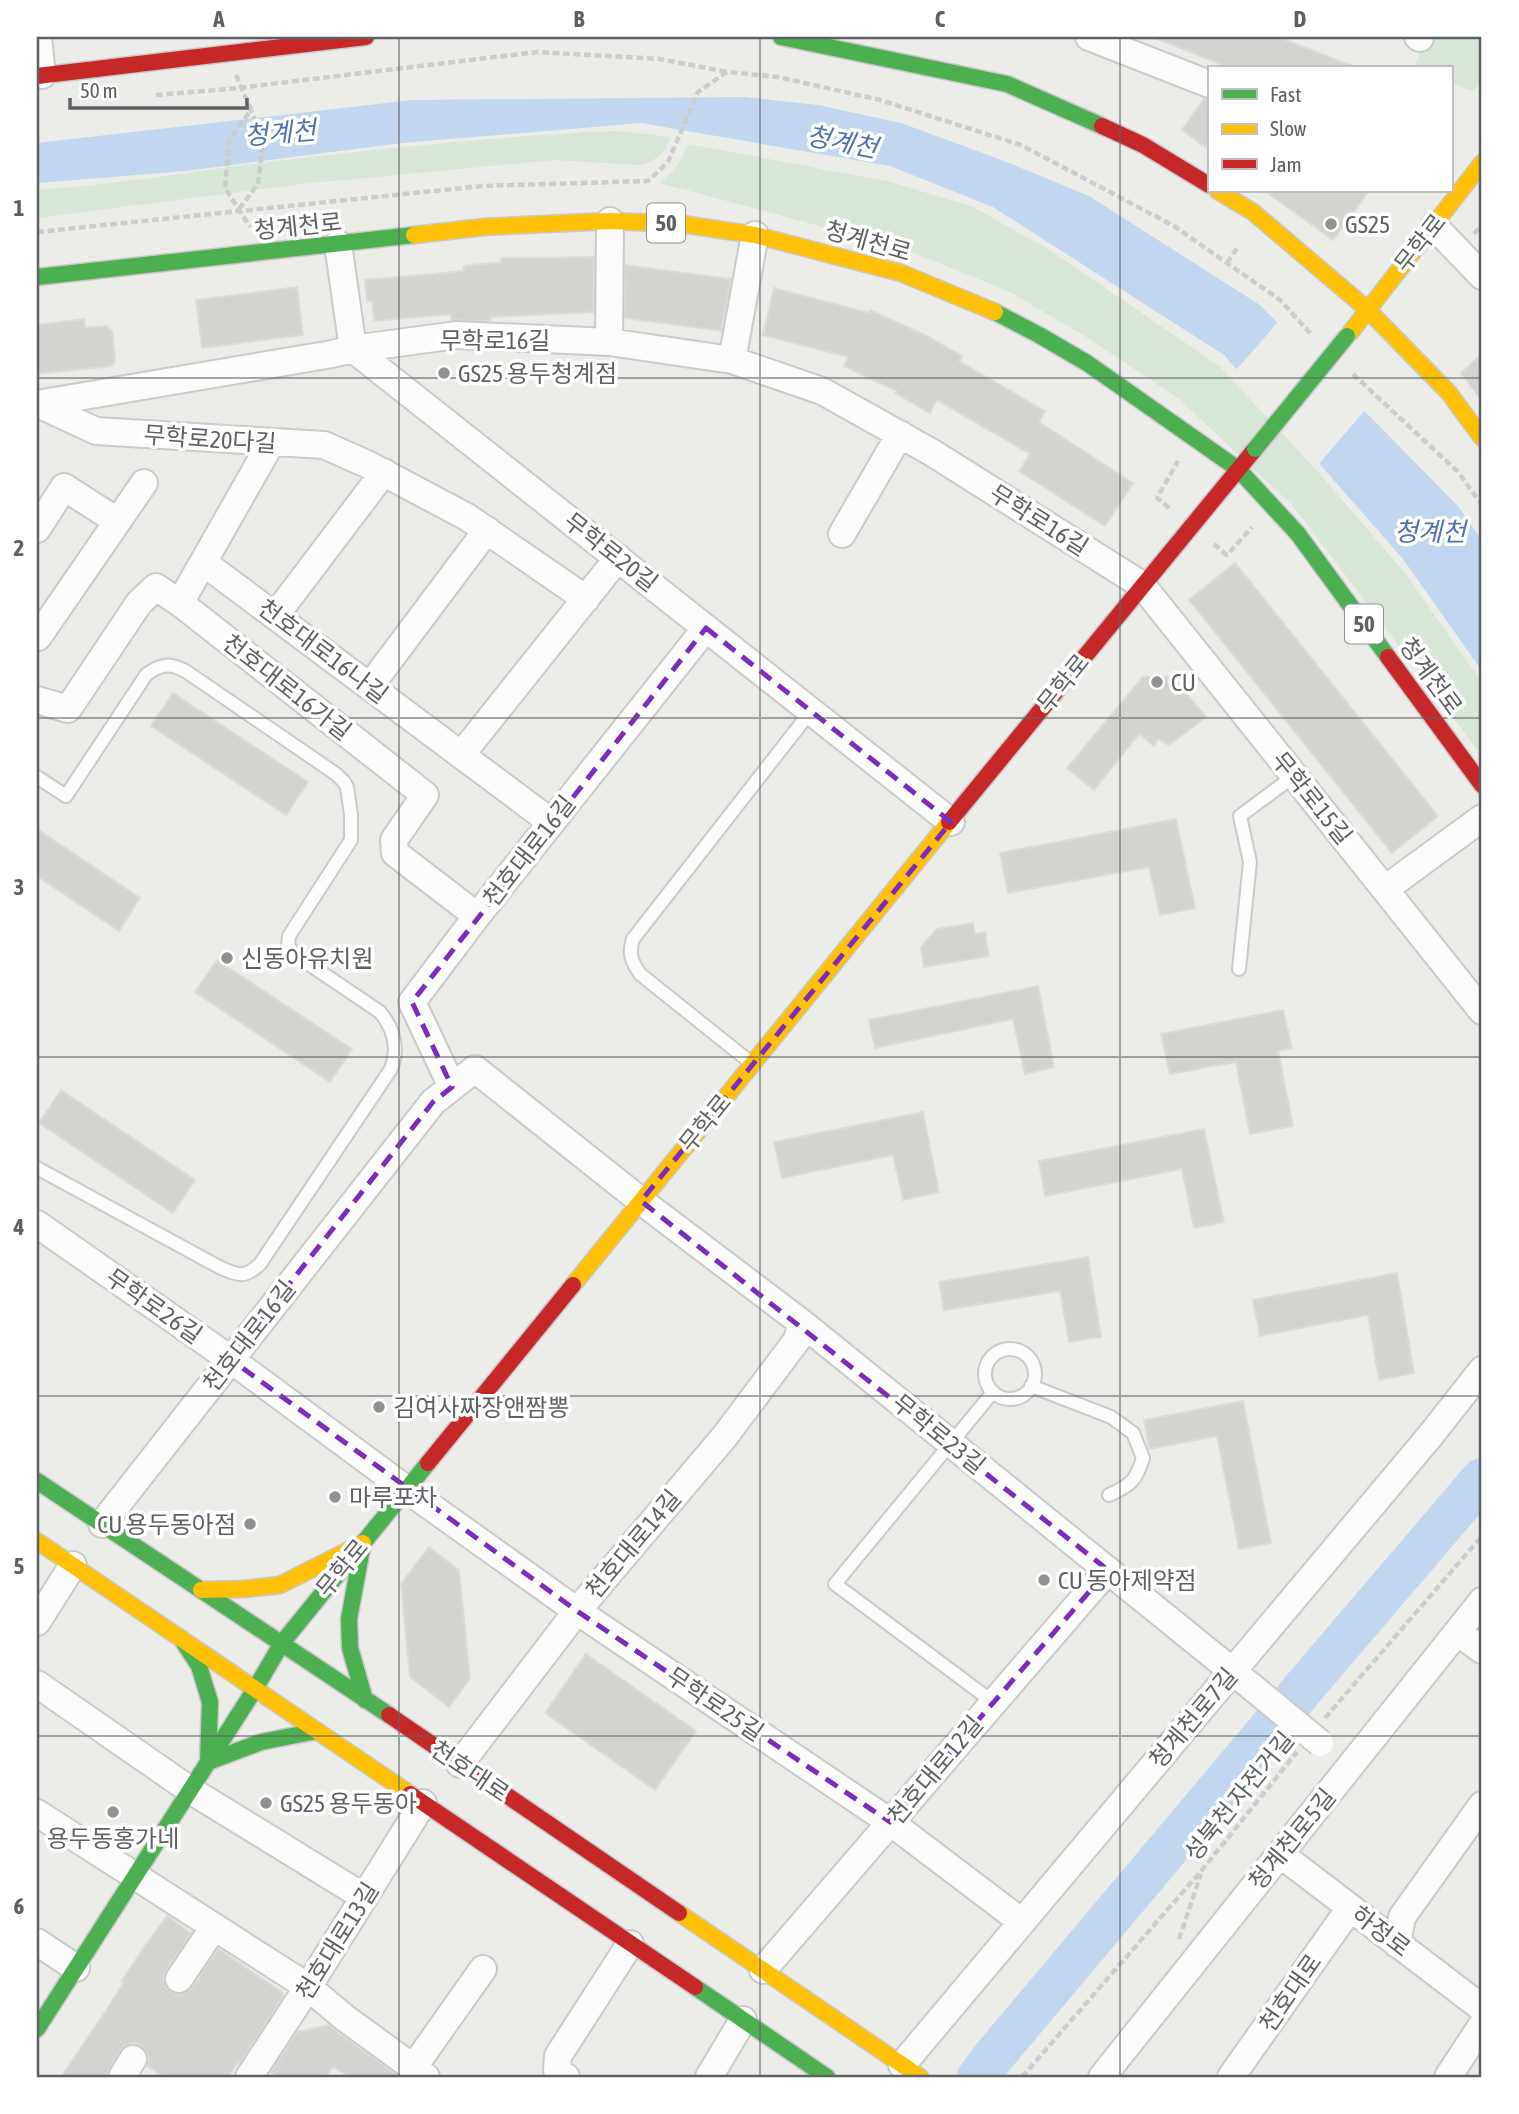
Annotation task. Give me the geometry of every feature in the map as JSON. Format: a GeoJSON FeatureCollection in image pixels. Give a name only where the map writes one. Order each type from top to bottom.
{"type":"FeatureCollection","features":[{"type":"Feature","properties":{"kind":"main road"},"geometry":{"type":"LineString","coordinates":[[39,76],[366,37]]}},
{"type":"Feature","properties":{"kind":"main road"},"geometry":{"type":"LineString","coordinates":[[781,37],[1007,84],[1143,145],[1208,185]]}},
{"type":"Feature","properties":{"kind":"main road","name":"무학로"},"geometry":{"type":"LineString","coordinates":[[37,2029],[282,1643],[1142,585],[1347,337],[1434,226],[1455,189],[1482,163]]}},
{"type":"Feature","properties":{"kind":"main road"},"geometry":{"type":"LineString","coordinates":[[1220,192],[1253,212],[1368,310],[1449,393],[1482,438]]}},
{"type":"Feature","properties":{"kind":"main road","name":"청계천로"},"geometry":{"type":"LineString","coordinates":[[37,277],[484,227],[610,221],[682,224],[755,235],[901,273],[984,307],[1039,335],[1087,363],[1238,469],[1298,534],[1482,785]]}},
{"type":"Feature","properties":{"kind":"main road","name":"천호대로"},"geometry":{"type":"LineString","coordinates":[[37,1481],[282,1643],[911,2071]]}},
{"type":"Feature","properties":{"kind":"main road"},"geometry":{"type":"LineString","coordinates":[[37,1541],[827,2077]]}},
{"type":"Feature","properties":{"kind":"main road"},"geometry":{"type":"LineString","coordinates":[[201,1590],[280,1585],[363,1543]]}},
{"type":"Feature","properties":{"kind":"main road"},"geometry":{"type":"LineString","coordinates":[[363,1543],[349,1619],[350,1648],[365,1700]]}},
{"type":"Feature","properties":{"kind":"main road","name":"무학로"},"geometry":{"type":"LineString","coordinates":[[282,1643],[347,1563]]}},
{"type":"Feature","properties":{"kind":"main road"},"geometry":{"type":"LineString","coordinates":[[182,1639],[199,1667],[210,1702],[208,1762],[251,1744],[317,1731]]}},
{"type":"Feature","properties":{"kind":"street"},"geometry":{"type":"LineString","coordinates":[[38,37],[39,76]]}},
{"type":"Feature","properties":{"kind":"street"},"geometry":{"type":"LineString","coordinates":[[1089,37],[1208,84]]}},
{"type":"Feature","properties":{"kind":"street"},"geometry":{"type":"LineString","coordinates":[[609,342],[610,221]]}},
{"type":"Feature","properties":{"kind":"street"},"geometry":{"type":"LineString","coordinates":[[1434,226],[1482,275]]}},
{"type":"Feature","properties":{"kind":"street"},"geometry":{"type":"LineString","coordinates":[[732,360],[755,235]]}},
{"type":"Feature","properties":{"kind":"street"},"geometry":{"type":"LineString","coordinates":[[338,244],[353,349]]}},
{"type":"Feature","properties":{"kind":"street","name":"무학로16길"},"geometry":{"type":"LineString","coordinates":[[37,404],[353,349],[457,335],[609,342],[732,360],[822,391],[931,452],[1142,585]]}},
{"type":"Feature","properties":{"kind":"street","name":"무학로20길"},"geometry":{"type":"LineString","coordinates":[[353,349],[951,822]]}},
{"type":"Feature","properties":{"kind":"street","name":"무학로20다길"},"geometry":{"type":"LineString","coordinates":[[37,404],[96,431],[324,445],[384,472],[467,517],[586,599]]}},
{"type":"Feature","properties":{"kind":"street"},"geometry":{"type":"LineString","coordinates":[[842,534],[900,434]]}},
{"type":"Feature","properties":{"kind":"street"},"geometry":{"type":"LineString","coordinates":[[180,603],[271,443]]}},
{"type":"Feature","properties":{"kind":"street"},"geometry":{"type":"LineString","coordinates":[[275,615],[384,472]]}},
{"type":"Feature","properties":{"kind":"street"},"geometry":{"type":"LineString","coordinates":[[37,635],[144,483]]}},
{"type":"Feature","properties":{"kind":"street"},"geometry":{"type":"LineString","coordinates":[[37,529],[64,487],[117,521]]}},
{"type":"Feature","properties":{"kind":"street"},"geometry":{"type":"LineString","coordinates":[[369,687],[487,530]]}},
{"type":"Feature","properties":{"kind":"street"},"geometry":{"type":"LineString","coordinates":[[461,755],[618,558]]}},
{"type":"Feature","properties":{"kind":"street","name":"천호대로16나길"},"geometry":{"type":"LineString","coordinates":[[204,563],[551,822]]}},
{"type":"Feature","properties":{"kind":"street","name":"무학로15길"},"geometry":{"type":"LineString","coordinates":[[1142,585],[1482,1011]]}},
{"type":"Feature","properties":{"kind":"street","name":"천호대로16가길"},"geometry":{"type":"LineString","coordinates":[[37,700],[68,709],[139,603],[156,587],[425,795],[394,840],[396,853],[477,916]]}},
{"type":"Feature","properties":{"kind":"street","name":"천호대로16길"},"geometry":{"type":"LineString","coordinates":[[452,1087],[412,1002],[706,628]]}},
{"type":"Feature","properties":{"kind":"street"},"geometry":{"type":"LineString","coordinates":[[1385,890],[1482,818]]}},
{"type":"Feature","properties":{"kind":"street","name":"천호대로16길"},"geometry":{"type":"LineString","coordinates":[[102,1524],[433,1101],[475,1069],[641,1201]]}},
{"type":"Feature","properties":{"kind":"street","name":"무학로23길"},"geometry":{"type":"LineString","coordinates":[[641,1201],[802,1323],[1351,1765]]}},
{"type":"Feature","properties":{"kind":"street","name":"무학로26길"},"geometry":{"type":"LineString","coordinates":[[37,1224],[230,1359],[406,1489]]}},
{"type":"Feature","properties":{"kind":"street","name":"천호대로14길"},"geometry":{"type":"LineString","coordinates":[[460,1764],[577,1611],[724,1436],[797,1340],[802,1323]]}},
{"type":"Feature","properties":{"kind":"street","name":"청계천로7길"},"geometry":{"type":"LineString","coordinates":[[911,2071],[1022,1922],[1242,1679],[1482,1370]]}},
{"type":"Feature","properties":{"kind":"street","name":"무학로25길"},"geometry":{"type":"LineString","coordinates":[[406,1489],[577,1611],[890,1822],[1022,1922]]}},
{"type":"Feature","properties":{"kind":"street"},"geometry":{"type":"LineString","coordinates":[[37,1622],[73,1565]]}},
{"type":"Feature","properties":{"kind":"street","name":"천호대로12길"},"geometry":{"type":"LineString","coordinates":[[763,1970],[1108,1570]]}},
{"type":"Feature","properties":{"kind":"street","name":"청계천로5길"},"geometry":{"type":"LineString","coordinates":[[1102,2077],[1482,1601]]}},
{"type":"Feature","properties":{"kind":"street"},"geometry":{"type":"LineString","coordinates":[[1458,1632],[1482,1650]]}},
{"type":"Feature","properties":{"kind":"street"},"geometry":{"type":"LineString","coordinates":[[37,1684],[190,1790],[364,1897]]}},
{"type":"Feature","properties":{"kind":"street","name":"천호대로13길"},"geometry":{"type":"LineString","coordinates":[[249,2077],[423,1803]]}},
{"type":"Feature","properties":{"kind":"street"},"geometry":{"type":"LineString","coordinates":[[1397,1944],[1402,1917],[1482,1805]]}},
{"type":"Feature","properties":{"kind":"street"},"geometry":{"type":"LineString","coordinates":[[37,1814],[308,1987],[345,2018],[420,2072],[483,1969]]}},
{"type":"Feature","properties":{"kind":"street","name":"하정로"},"geometry":{"type":"LineString","coordinates":[[1280,1854],[1482,2008]]}},
{"type":"Feature","properties":{"kind":"street","name":"천호대로"},"geometry":{"type":"LineString","coordinates":[[1231,2077],[1350,1908]]}},
{"type":"Feature","properties":{"kind":"street"},"geometry":{"type":"LineString","coordinates":[[179,1979],[214,1927]]}},
{"type":"Feature","properties":{"kind":"street"},"geometry":{"type":"LineString","coordinates":[[37,1942],[76,1968]]}},
{"type":"Feature","properties":{"kind":"street"},"geometry":{"type":"LineString","coordinates":[[566,2077],[557,2070],[558,2056],[630,1944]]}},
{"type":"Feature","properties":{"kind":"street"},"geometry":{"type":"LineString","coordinates":[[709,2077],[743,2021]]}},
{"type":"Feature","properties":{"kind":"street"},"geometry":{"type":"LineString","coordinates":[[1448,2077],[1482,2025]]}},
{"type":"Feature","properties":{"kind":"lane"},"geometry":{"type":"LineString","coordinates":[[37,777],[66,796],[146,675],[160,665],[167,664],[187,672],[336,774],[347,787],[351,840],[289,936],[288,945],[294,954],[380,1012],[388,1021],[395,1041],[391,1069],[260,1264],[244,1275],[221,1268],[37,1168]]}},
{"type":"Feature","properties":{"kind":"lane"},"geometry":{"type":"LineString","coordinates":[[753,1064],[640,974],[630,956],[630,948],[633,939],[811,711]]}},
{"type":"Feature","properties":{"kind":"lane"},"geometry":{"type":"LineString","coordinates":[[1239,969],[1250,862],[1240,816],[1294,776]]}},
{"type":"Feature","properties":{"kind":"lane"},"geometry":{"type":"LineString","coordinates":[[1011,1349],[1018,1351],[1031,1361],[1034,1369],[1031,1386],[1019,1397],[1002,1397],[993,1392],[986,1380],[986,1365],[996,1353],[1011,1349]]}},
{"type":"Feature","properties":{"kind":"lane"},"geometry":{"type":"LineString","coordinates":[[1031,1386],[1111,1418],[1133,1433],[1143,1458],[1139,1474],[1128,1486],[1109,1494]]}},
{"type":"Feature","properties":{"kind":"lane"},"geometry":{"type":"LineString","coordinates":[[993,1392],[835,1584],[993,1702]]}},
{"type":"Feature","properties":{"kind":"path"},"geometry":{"type":"LineString","coordinates":[[147,96],[229,89],[537,52],[660,59],[727,72],[778,77],[880,100],[1021,145],[1174,226],[1280,300],[1315,339]]}},
{"type":"Feature","properties":{"kind":"path"},"geometry":{"type":"LineString","coordinates":[[37,232],[482,186],[648,181],[668,162],[698,92],[727,72]]}},
{"type":"Feature","properties":{"kind":"path"},"geometry":{"type":"LineString","coordinates":[[236,75],[263,141],[258,184],[239,209]]}},
{"type":"Feature","properties":{"kind":"path"},"geometry":{"type":"LineString","coordinates":[[250,227],[226,188],[229,140],[251,110]]}},
{"type":"Feature","properties":{"kind":"path"},"geometry":{"type":"LineString","coordinates":[[1227,263],[1237,248]]}},
{"type":"Feature","properties":{"kind":"path"},"geometry":{"type":"LineString","coordinates":[[1346,368],[1458,472],[1482,505]]}},
{"type":"Feature","properties":{"kind":"path","name":"성북천 자전거길"},"geometry":{"type":"LineString","coordinates":[[1022,2077],[1202,1870],[1264,1790],[1315,1736],[1482,1536]]}},
{"type":"Feature","properties":{"kind":"highlighted area"},"geometry":{"type":"Polygon","coordinates":[[[706,628],[951,822],[641,1201],[1108,1570],[890,1822],[577,1611],[230,1359],[433,1102],[452,1087],[412,1002],[706,628]]]}},
{"type":"Feature","properties":{"kind":"green space"},"geometry":{"type":"Polygon","coordinates":[[[1426,37],[1482,37],[1482,80],[1473,91],[1452,83],[1452,66],[1415,66],[1426,37]]]}},
{"type":"Feature","properties":{"kind":"green space"},"geometry":{"type":"Polygon","coordinates":[[[617,131],[671,137],[660,156],[640,165],[554,160],[301,184],[37,218],[37,190],[124,182],[399,147],[617,131]]]}},
{"type":"Feature","properties":{"kind":"green space"},"geometry":{"type":"Polygon","coordinates":[[[689,144],[891,182],[973,207],[1048,249],[1219,366],[1318,472],[1405,573],[1482,683],[1482,756],[1293,506],[1179,399],[1085,336],[1008,291],[901,248],[660,183],[677,166],[689,144]]]}},
{"type":"Feature","properties":{"kind":"water","name":"청계천"},"geometry":{"type":"Polygon","coordinates":[[[744,97],[818,105],[901,123],[1004,161],[1089,196],[1260,305],[1458,506],[1482,541],[1482,671],[1403,559],[1224,355],[993,207],[890,166],[641,123],[402,143],[185,171],[37,183],[37,143],[413,100],[744,97]]]}},
{"type":"Feature","properties":{"kind":"pier"},"geometry":{"type":"Polygon","coordinates":[[[1280,320],[1367,408],[1317,466],[1234,372],[1280,320]]]}},
{"type":"Feature","properties":{"kind":"building"},"geometry":{"type":"Polygon","coordinates":[[[1153,37],[1278,37],[1352,66],[1225,66],[1153,37]]]}},
{"type":"Feature","properties":{"kind":"building"},"geometry":{"type":"Polygon","coordinates":[[[1204,99],[1208,99],[1208,149],[1182,130],[1204,99]]]}},
{"type":"Feature","properties":{"kind":"building"},"geometry":{"type":"Polygon","coordinates":[[[1266,192],[1368,192],[1333,240],[1266,192]]]}},
{"type":"Feature","properties":{"kind":"building"},"geometry":{"type":"Polygon","coordinates":[[[594,257],[593,312],[491,317],[491,320],[485,321],[451,320],[451,314],[374,321],[372,301],[367,302],[365,280],[464,271],[464,266],[501,262],[501,258],[594,257]]]}},
{"type":"Feature","properties":{"kind":"building"},"geometry":{"type":"Polygon","coordinates":[[[625,265],[731,279],[721,331],[625,318],[625,265]]]}},
{"type":"Feature","properties":{"kind":"building"},"geometry":{"type":"Polygon","coordinates":[[[297,287],[303,335],[202,348],[196,300],[297,287]]]}},
{"type":"Feature","properties":{"kind":"building"},"geometry":{"type":"Polygon","coordinates":[[[774,288],[869,313],[870,310],[927,336],[962,356],[959,361],[1045,411],[1039,422],[1133,483],[1105,526],[1019,471],[1030,454],[937,400],[930,413],[895,393],[897,391],[844,366],[848,357],[763,335],[774,288]]]}},
{"type":"Feature","properties":{"kind":"building"},"geometry":{"type":"Polygon","coordinates":[[[84,319],[85,328],[107,326],[112,332],[115,359],[112,366],[37,374],[37,325],[84,319]]]}},
{"type":"Feature","properties":{"kind":"building"},"geometry":{"type":"Polygon","coordinates":[[[1482,354],[1482,401],[1461,373],[1482,354]]]}},
{"type":"Feature","properties":{"kind":"building"},"geometry":{"type":"Polygon","coordinates":[[[1235,563],[1438,816],[1392,853],[1189,600],[1235,563]]]}},
{"type":"Feature","properties":{"kind":"building"},"geometry":{"type":"Polygon","coordinates":[[[1172,676],[1206,717],[1169,745],[1158,739],[1154,746],[1139,734],[1094,790],[1067,768],[1143,677],[1172,676]]]}},
{"type":"Feature","properties":{"kind":"building"},"geometry":{"type":"Polygon","coordinates":[[[173,693],[308,782],[286,815],[151,726],[173,693]]]}},
{"type":"Feature","properties":{"kind":"building"},"geometry":{"type":"Polygon","coordinates":[[[1176,819],[1195,908],[1160,915],[1149,867],[1008,893],[1000,853],[1176,819]]]}},
{"type":"Feature","properties":{"kind":"building"},"geometry":{"type":"Polygon","coordinates":[[[37,829],[140,898],[119,931],[37,876],[37,829]]]}},
{"type":"Feature","properties":{"kind":"building"},"geometry":{"type":"Polygon","coordinates":[[[973,923],[975,934],[985,932],[989,956],[924,967],[921,947],[937,929],[973,923]]]}},
{"type":"Feature","properties":{"kind":"building"},"geometry":{"type":"Polygon","coordinates":[[[217,960],[352,1049],[330,1082],[195,992],[217,960]]]}},
{"type":"Feature","properties":{"kind":"building"},"geometry":{"type":"Polygon","coordinates":[[[1038,986],[1054,1067],[1025,1074],[1013,1019],[875,1048],[869,1020],[1038,986]]]}},
{"type":"Feature","properties":{"kind":"building"},"geometry":{"type":"Polygon","coordinates":[[[1283,1010],[1292,1048],[1278,1051],[1293,1126],[1250,1134],[1236,1062],[1170,1074],[1161,1034],[1283,1010]]]}},
{"type":"Feature","properties":{"kind":"building"},"geometry":{"type":"Polygon","coordinates":[[[61,1090],[195,1180],[173,1213],[39,1123],[61,1090]]]}},
{"type":"Feature","properties":{"kind":"building"},"geometry":{"type":"Polygon","coordinates":[[[923,1112],[939,1192],[903,1200],[893,1155],[782,1178],[774,1142],[923,1112]]]}},
{"type":"Feature","properties":{"kind":"building"},"geometry":{"type":"Polygon","coordinates":[[[1204,1129],[1224,1222],[1194,1228],[1182,1169],[1045,1196],[1039,1161],[1204,1129]]]}},
{"type":"Feature","properties":{"kind":"building"},"geometry":{"type":"Polygon","coordinates":[[[1088,1257],[1101,1337],[1069,1342],[1060,1291],[944,1310],[939,1282],[1088,1257]]]}},
{"type":"Feature","properties":{"kind":"building"},"geometry":{"type":"Polygon","coordinates":[[[1397,1273],[1414,1373],[1379,1380],[1368,1315],[1260,1336],[1253,1300],[1397,1273]]]}},
{"type":"Feature","properties":{"kind":"building"},"geometry":{"type":"Polygon","coordinates":[[[1243,1401],[1271,1543],[1239,1549],[1217,1436],[1149,1449],[1144,1420],[1243,1401]]]}},
{"type":"Feature","properties":{"kind":"building"},"geometry":{"type":"Polygon","coordinates":[[[429,1547],[459,1570],[470,1679],[449,1707],[410,1677],[401,1584],[429,1547]]]}},
{"type":"Feature","properties":{"kind":"building"},"geometry":{"type":"Polygon","coordinates":[[[586,1654],[696,1731],[655,1790],[545,1713],[586,1654]]]}},
{"type":"Feature","properties":{"kind":"building"},"geometry":{"type":"Polygon","coordinates":[[[167,1916],[191,1933],[163,1979],[170,1992],[179,1995],[192,1988],[218,1949],[282,1992],[283,1997],[239,2064],[237,2063],[228,2077],[165,2077],[147,2066],[149,2059],[146,2051],[141,2045],[133,2043],[120,2051],[106,2077],[61,2077],[142,1950],[167,1916]]]}},
{"type":"Feature","properties":{"kind":"building"},"geometry":{"type":"Polygon","coordinates":[[[329,2025],[400,2077],[350,2077],[333,2067],[325,2077],[279,2077],[271,2072],[297,2032],[329,2025]]]}},
{"type":"Feature","properties":{"kind":"waterway"},"geometry":{"type":"LineString","coordinates":[[978,2077],[1482,1479]]}},
{"type":"Feature","properties":{"kind":"traffic: fast"},"geometry":{"type":"LineString","coordinates":[[781,37],[1007,84],[1102,126]]}},
{"type":"Feature","properties":{"kind":"traffic: fast"},"geometry":{"type":"LineString","coordinates":[[37,277],[414,235]]}},
{"type":"Feature","properties":{"kind":"traffic: fast"},"geometry":{"type":"LineString","coordinates":[[995,312],[1087,363],[1238,469],[1298,534],[1388,657]]}},
{"type":"Feature","properties":{"kind":"traffic: fast"},"geometry":{"type":"LineString","coordinates":[[1255,449],[1347,336]]}},
{"type":"Feature","properties":{"kind":"traffic: fast"},"geometry":{"type":"LineString","coordinates":[[37,2029],[282,1643],[428,1463]]}},
{"type":"Feature","properties":{"kind":"traffic: fast"},"geometry":{"type":"LineString","coordinates":[[37,1481],[389,1715]]}},
{"type":"Feature","properties":{"kind":"traffic: fast"},"geometry":{"type":"LineString","coordinates":[[363,1543],[349,1619],[350,1648],[365,1700]]}},
{"type":"Feature","properties":{"kind":"traffic: fast"},"geometry":{"type":"LineString","coordinates":[[184,1643],[199,1666],[210,1702],[208,1762],[261,1742],[317,1731]]}},
{"type":"Feature","properties":{"kind":"traffic: fast"},"geometry":{"type":"LineString","coordinates":[[695,1987],[827,2077]]}},
{"type":"Feature","properties":{"kind":"traffic: slow"},"geometry":{"type":"LineString","coordinates":[[1350,333],[1482,163]]}},
{"type":"Feature","properties":{"kind":"traffic: slow"},"geometry":{"type":"LineString","coordinates":[[1220,192],[1253,212],[1368,310],[1449,393],[1482,438]]}},
{"type":"Feature","properties":{"kind":"traffic: slow"},"geometry":{"type":"LineString","coordinates":[[414,235],[484,227],[610,221],[682,224],[755,235],[901,273],[995,312]]}},
{"type":"Feature","properties":{"kind":"traffic: slow"},"geometry":{"type":"LineString","coordinates":[[573,1285],[949,822]]}},
{"type":"Feature","properties":{"kind":"traffic: slow"},"geometry":{"type":"LineString","coordinates":[[37,1541],[410,1794]]}},
{"type":"Feature","properties":{"kind":"traffic: slow"},"geometry":{"type":"LineString","coordinates":[[201,1590],[280,1585],[363,1543]]}},
{"type":"Feature","properties":{"kind":"traffic: slow"},"geometry":{"type":"LineString","coordinates":[[679,1913],[920,2077]]}},
{"type":"Feature","properties":{"kind":"traffic: jam"},"geometry":{"type":"LineString","coordinates":[[37,76],[366,37]]}},
{"type":"Feature","properties":{"kind":"traffic: jam"},"geometry":{"type":"LineString","coordinates":[[1102,126],[1143,145],[1208,184]]}},
{"type":"Feature","properties":{"kind":"traffic: jam"},"geometry":{"type":"LineString","coordinates":[[949,822],[1255,449]]}},
{"type":"Feature","properties":{"kind":"traffic: jam"},"geometry":{"type":"LineString","coordinates":[[1388,657],[1482,785]]}},
{"type":"Feature","properties":{"kind":"traffic: jam"},"geometry":{"type":"LineString","coordinates":[[428,1463],[573,1285]]}},
{"type":"Feature","properties":{"kind":"traffic: jam"},"geometry":{"type":"LineString","coordinates":[[389,1715],[679,1913]]}},
{"type":"Feature","properties":{"kind":"traffic: jam"},"geometry":{"type":"LineString","coordinates":[[410,1794],[695,1987]]}},
{"type":"Feature","properties":{"kind":"place","name":"GS25"},"geometry":{"type":"Point","coordinates":[1331,224]}},
{"type":"Feature","properties":{"kind":"place","name":"GS25 용두청계점"},"geometry":{"type":"Point","coordinates":[444,373]}},
{"type":"Feature","properties":{"kind":"place","name":"CU"},"geometry":{"type":"Point","coordinates":[1157,682]}},
{"type":"Feature","properties":{"kind":"place","name":"신동아유치원"},"geometry":{"type":"Point","coordinates":[227,958]}},
{"type":"Feature","properties":{"kind":"place","name":"김여사짜장앤짬뽕"},"geometry":{"type":"Point","coordinates":[379,1407]}},
{"type":"Feature","properties":{"kind":"place","name":"마루포차"},"geometry":{"type":"Point","coordinates":[335,1497]}},
{"type":"Feature","properties":{"kind":"place","name":"CU 용두동아점"},"geometry":{"type":"Point","coordinates":[250,1524]}},
{"type":"Feature","properties":{"kind":"place","name":"CU 동아제약점"},"geometry":{"type":"Point","coordinates":[1044,1580]}},
{"type":"Feature","properties":{"kind":"place","name":"GS25 용두동아"},"geometry":{"type":"Point","coordinates":[266,1803]}},
{"type":"Feature","properties":{"kind":"place","name":"용두동홍가네"},"geometry":{"type":"Point","coordinates":[113,1812]}}]}
